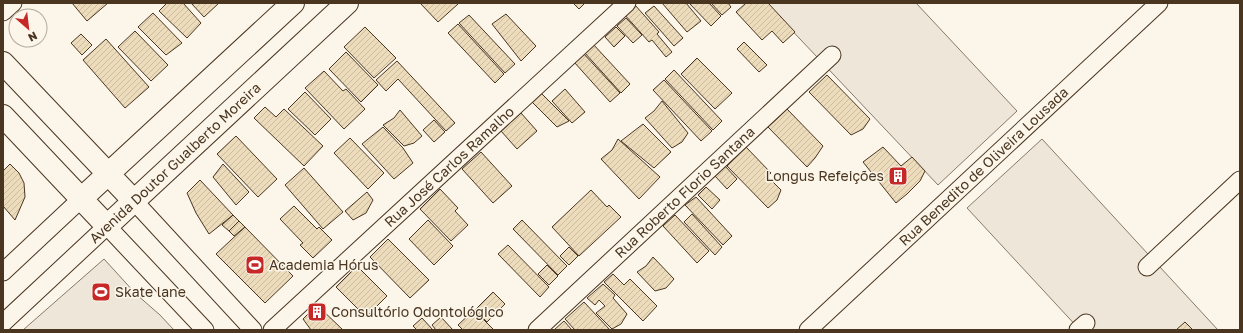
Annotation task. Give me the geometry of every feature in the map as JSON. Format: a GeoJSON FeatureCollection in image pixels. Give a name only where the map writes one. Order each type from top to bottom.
{"type":"FeatureCollection","features":[{"type":"Feature","properties":{"kind":"main road"},"geometry":{"type":"LineString","coordinates":[[81,199],[293,3]]}},
{"type":"Feature","properties":{"kind":"main road","name":"Avenida Doutor Gualberto Moreira"},"geometry":{"type":"LineString","coordinates":[[107,226],[347,3]]}},
{"type":"Feature","properties":{"kind":"main road"},"geometry":{"type":"LineString","coordinates":[[3,63],[134,201]]}},
{"type":"Feature","properties":{"kind":"main road"},"geometry":{"type":"LineString","coordinates":[[3,116],[107,226]]}},
{"type":"Feature","properties":{"kind":"street"},"geometry":{"type":"LineString","coordinates":[[3,12],[13,3]]}},
{"type":"Feature","properties":{"kind":"street","name":"Rua José Carlos Ramalho"},"geometry":{"type":"LineString","coordinates":[[272,330],[627,3]]}},
{"type":"Feature","properties":{"kind":"street","name":"Rua Benedito de Oliveira Lousada"},"geometry":{"type":"LineString","coordinates":[[808,330],[1159,3]]}},
{"type":"Feature","properties":{"kind":"street","name":"Rua Roberto Florio Santana"},"geometry":{"type":"LineString","coordinates":[[537,330],[832,55]]}},
{"type":"Feature","properties":{"kind":"street"},"geometry":{"type":"LineString","coordinates":[[1147,267],[1240,180]]}},
{"type":"Feature","properties":{"kind":"street"},"geometry":{"type":"LineString","coordinates":[[3,272],[81,199]]}},
{"type":"Feature","properties":{"kind":"street"},"geometry":{"type":"LineString","coordinates":[[134,201],[253,330]]}},
{"type":"Feature","properties":{"kind":"street"},"geometry":{"type":"LineString","coordinates":[[107,226],[205,330]]}},
{"type":"Feature","properties":{"kind":"street","name":"Avenida Doutor Gualberto Moreira"},"geometry":{"type":"LineString","coordinates":[[3,323],[107,226]]}},
{"type":"Feature","properties":{"kind":"shaded area"},"geometry":{"type":"Polygon","coordinates":[[[766,3],[916,3],[1017,111],[938,185],[766,3]]]}},
{"type":"Feature","properties":{"kind":"shaded area"},"geometry":{"type":"Polygon","coordinates":[[[1042,139],[1218,330],[1080,330],[967,208],[1042,139]]]}},
{"type":"Feature","properties":{"kind":"shaded area","name":"Skate lane"},"geometry":{"type":"Polygon","coordinates":[[[104,259],[136,294],[160,315],[174,330],[23,330],[104,259]]]}},
{"type":"Feature","properties":{"kind":"building"},"geometry":{"type":"Polygon","coordinates":[[[72,3],[108,3],[87,21],[72,3]]]}},
{"type":"Feature","properties":{"kind":"building"},"geometry":{"type":"Polygon","coordinates":[[[167,3],[183,3],[201,23],[187,38],[159,11],[167,3]]]}},
{"type":"Feature","properties":{"kind":"building"},"geometry":{"type":"Polygon","coordinates":[[[191,3],[219,3],[204,17],[191,3]]]}},
{"type":"Feature","properties":{"kind":"building"},"geometry":{"type":"Polygon","coordinates":[[[420,3],[457,3],[458,4],[438,22],[420,3]]]}},
{"type":"Feature","properties":{"kind":"building"},"geometry":{"type":"Polygon","coordinates":[[[573,3],[585,3],[579,9],[573,3]]]}},
{"type":"Feature","properties":{"kind":"building"},"geometry":{"type":"Polygon","coordinates":[[[662,3],[686,3],[701,21],[687,32],[662,3]]]}},
{"type":"Feature","properties":{"kind":"building"},"geometry":{"type":"Polygon","coordinates":[[[689,3],[709,3],[721,16],[711,26],[689,3]]]}},
{"type":"Feature","properties":{"kind":"building"},"geometry":{"type":"Polygon","coordinates":[[[711,3],[728,3],[731,7],[722,15],[711,3]]]}},
{"type":"Feature","properties":{"kind":"building"},"geometry":{"type":"Polygon","coordinates":[[[746,3],[768,3],[795,32],[783,43],[772,31],[762,40],[736,12],[746,3]]]}},
{"type":"Feature","properties":{"kind":"building"},"geometry":{"type":"Polygon","coordinates":[[[635,5],[659,32],[657,34],[672,52],[666,57],[652,40],[649,42],[624,14],[635,5]]]}},
{"type":"Feature","properties":{"kind":"building"},"geometry":{"type":"Polygon","coordinates":[[[654,6],[683,38],[674,46],[645,13],[654,6]]]}},
{"type":"Feature","properties":{"kind":"building"},"geometry":{"type":"Polygon","coordinates":[[[153,13],[182,43],[166,55],[138,27],[153,13]]]}},
{"type":"Feature","properties":{"kind":"building"},"geometry":{"type":"Polygon","coordinates":[[[506,14],[536,46],[521,61],[492,24],[506,14]]]}},
{"type":"Feature","properties":{"kind":"building"},"geometry":{"type":"Polygon","coordinates":[[[469,15],[515,64],[505,73],[459,23],[469,15]]]}},
{"type":"Feature","properties":{"kind":"building"},"geometry":{"type":"Polygon","coordinates":[[[626,18],[642,35],[633,43],[617,26],[626,18]]]}},
{"type":"Feature","properties":{"kind":"building"},"geometry":{"type":"Polygon","coordinates":[[[458,24],[504,74],[495,83],[448,33],[458,24]]]}},
{"type":"Feature","properties":{"kind":"building"},"geometry":{"type":"Polygon","coordinates":[[[365,27],[396,58],[374,78],[344,47],[365,27]]]}},
{"type":"Feature","properties":{"kind":"building"},"geometry":{"type":"Polygon","coordinates":[[[616,27],[625,36],[614,47],[605,37],[616,27]]]}},
{"type":"Feature","properties":{"kind":"building"},"geometry":{"type":"Polygon","coordinates":[[[135,31],[168,65],[151,81],[118,47],[135,31]]]}},
{"type":"Feature","properties":{"kind":"building"},"geometry":{"type":"Polygon","coordinates":[[[81,34],[92,45],[82,55],[71,43],[81,34]]]}},
{"type":"Feature","properties":{"kind":"building"},"geometry":{"type":"Polygon","coordinates":[[[106,39],[149,87],[125,108],[83,60],[106,39]]]}},
{"type":"Feature","properties":{"kind":"building"},"geometry":{"type":"Polygon","coordinates":[[[744,42],[767,65],[759,72],[737,49],[744,42]]]}},
{"type":"Feature","properties":{"kind":"building"},"geometry":{"type":"Polygon","coordinates":[[[593,44],[630,84],[621,93],[584,52],[593,44]]]}},
{"type":"Feature","properties":{"kind":"building"},"geometry":{"type":"Polygon","coordinates":[[[346,52],[378,85],[361,102],[329,69],[346,52]]]}},
{"type":"Feature","properties":{"kind":"building"},"geometry":{"type":"Polygon","coordinates":[[[583,53],[620,93],[610,102],[574,62],[583,53]]]}},
{"type":"Feature","properties":{"kind":"building"},"geometry":{"type":"Polygon","coordinates":[[[697,58],[732,93],[715,109],[681,74],[697,58]]]}},
{"type":"Feature","properties":{"kind":"building"},"geometry":{"type":"Polygon","coordinates":[[[397,61],[455,123],[446,131],[398,79],[386,91],[376,80],[397,61]]]}},
{"type":"Feature","properties":{"kind":"building"},"geometry":{"type":"Polygon","coordinates":[[[674,70],[722,121],[713,130],[665,79],[674,70]]]}},
{"type":"Feature","properties":{"kind":"building"},"geometry":{"type":"Polygon","coordinates":[[[324,71],[343,91],[346,89],[365,109],[344,129],[305,88],[324,71]]]}},
{"type":"Feature","properties":{"kind":"building"},"geometry":{"type":"Polygon","coordinates":[[[827,75],[870,119],[863,129],[851,135],[809,92],[827,75]]]}},
{"type":"Feature","properties":{"kind":"building"},"geometry":{"type":"Polygon","coordinates":[[[664,80],[712,131],[701,141],[653,90],[664,80]]]}},
{"type":"Feature","properties":{"kind":"building"},"geometry":{"type":"Polygon","coordinates":[[[565,89],[585,112],[572,123],[552,101],[565,89]]]}},
{"type":"Feature","properties":{"kind":"building"},"geometry":{"type":"Polygon","coordinates":[[[305,92],[331,119],[315,135],[288,109],[305,92]]]}},
{"type":"Feature","properties":{"kind":"building"},"geometry":{"type":"Polygon","coordinates":[[[541,93],[569,121],[557,127],[531,101],[541,93]]]}},
{"type":"Feature","properties":{"kind":"building"},"geometry":{"type":"Polygon","coordinates":[[[662,101],[688,133],[682,142],[672,148],[645,118],[654,111],[662,101]]]}},
{"type":"Feature","properties":{"kind":"building"},"geometry":{"type":"Polygon","coordinates":[[[265,107],[276,117],[284,109],[323,146],[304,166],[254,118],[265,107]]]}},
{"type":"Feature","properties":{"kind":"building"},"geometry":{"type":"Polygon","coordinates":[[[787,109],[823,146],[807,167],[768,127],[787,109]]]}},
{"type":"Feature","properties":{"kind":"building"},"geometry":{"type":"Polygon","coordinates":[[[400,110],[422,136],[414,143],[404,146],[383,125],[394,118],[400,110]]]}},
{"type":"Feature","properties":{"kind":"building"},"geometry":{"type":"Polygon","coordinates":[[[521,113],[537,131],[517,149],[501,131],[521,113]]]}},
{"type":"Feature","properties":{"kind":"building"},"geometry":{"type":"Polygon","coordinates":[[[434,120],[445,132],[434,142],[423,130],[434,120]]]}},
{"type":"Feature","properties":{"kind":"building"},"geometry":{"type":"Polygon","coordinates":[[[643,124],[671,152],[654,168],[621,141],[643,124]]]}},
{"type":"Feature","properties":{"kind":"building"},"geometry":{"type":"Polygon","coordinates":[[[383,127],[403,148],[413,163],[394,179],[362,144],[383,127]]]}},
{"type":"Feature","properties":{"kind":"building"},"geometry":{"type":"Polygon","coordinates":[[[236,136],[277,179],[258,197],[217,154],[236,136]]]}},
{"type":"Feature","properties":{"kind":"building"},"geometry":{"type":"Polygon","coordinates":[[[350,138],[384,173],[368,189],[334,153],[350,138]]]}},
{"type":"Feature","properties":{"kind":"building"},"geometry":{"type":"Polygon","coordinates":[[[618,139],[660,177],[639,199],[601,159],[612,150],[618,139]]]}},
{"type":"Feature","properties":{"kind":"building"},"geometry":{"type":"Polygon","coordinates":[[[746,147],[771,173],[767,176],[781,190],[777,200],[768,208],[727,166],[746,147]]]}},
{"type":"Feature","properties":{"kind":"building","name":"Longus Refeições"},"geometry":{"type":"Polygon","coordinates":[[[883,147],[901,166],[912,157],[925,171],[920,181],[896,203],[863,162],[883,147]]]}},
{"type":"Feature","properties":{"kind":"building"},"geometry":{"type":"Polygon","coordinates":[[[481,152],[512,186],[493,203],[462,169],[481,152]]]}},
{"type":"Feature","properties":{"kind":"building"},"geometry":{"type":"Polygon","coordinates":[[[10,164],[19,173],[24,183],[25,197],[15,220],[3,206],[3,171],[10,164]]]}},
{"type":"Feature","properties":{"kind":"building"},"geometry":{"type":"Polygon","coordinates":[[[223,164],[249,192],[236,205],[213,177],[223,164]]]}},
{"type":"Feature","properties":{"kind":"building"},"geometry":{"type":"Polygon","coordinates":[[[725,166],[737,179],[727,189],[715,176],[725,166]]]}},
{"type":"Feature","properties":{"kind":"building"},"geometry":{"type":"Polygon","coordinates":[[[304,168],[343,212],[323,229],[285,185],[304,168]]]}},
{"type":"Feature","properties":{"kind":"building"},"geometry":{"type":"Polygon","coordinates":[[[200,180],[233,215],[209,234],[196,213],[187,193],[200,180]]]}},
{"type":"Feature","properties":{"kind":"building"},"geometry":{"type":"Polygon","coordinates":[[[706,187],[720,200],[712,209],[698,195],[706,187]]]}},
{"type":"Feature","properties":{"kind":"building"},"geometry":{"type":"Polygon","coordinates":[[[440,189],[458,208],[455,211],[468,225],[451,241],[420,209],[440,189]]]}},
{"type":"Feature","properties":{"kind":"building"},"geometry":{"type":"Polygon","coordinates":[[[591,190],[607,207],[609,205],[621,217],[579,256],[552,227],[591,190]]]}},
{"type":"Feature","properties":{"kind":"building"},"geometry":{"type":"Polygon","coordinates":[[[367,192],[373,200],[366,213],[353,220],[345,211],[367,192]]]}},
{"type":"Feature","properties":{"kind":"building"},"geometry":{"type":"Polygon","coordinates":[[[696,197],[732,236],[723,245],[685,205],[696,197]]]}},
{"type":"Feature","properties":{"kind":"building"},"geometry":{"type":"Polygon","coordinates":[[[294,206],[317,229],[319,227],[332,240],[313,258],[300,245],[303,243],[280,219],[294,206]]]}},
{"type":"Feature","properties":{"kind":"building"},"geometry":{"type":"Polygon","coordinates":[[[692,214],[722,247],[715,255],[684,222],[692,214]]]}},
{"type":"Feature","properties":{"kind":"building"},"geometry":{"type":"Polygon","coordinates":[[[233,215],[239,221],[229,231],[222,225],[233,215]]]}},
{"type":"Feature","properties":{"kind":"building"},"geometry":{"type":"Polygon","coordinates":[[[675,215],[709,251],[697,263],[663,226],[675,215]]]}},
{"type":"Feature","properties":{"kind":"building"},"geometry":{"type":"Polygon","coordinates":[[[428,220],[453,246],[434,265],[409,239],[428,220]]]}},
{"type":"Feature","properties":{"kind":"building"},"geometry":{"type":"Polygon","coordinates":[[[522,220],[567,266],[558,275],[513,229],[522,220]]]}},
{"type":"Feature","properties":{"kind":"building"},"geometry":{"type":"Polygon","coordinates":[[[239,221],[245,227],[234,236],[229,231],[239,221]]]}},
{"type":"Feature","properties":{"kind":"building","name":"Academia Hórus"},"geometry":{"type":"Polygon","coordinates":[[[245,227],[293,276],[265,303],[216,254],[245,227]]]}},
{"type":"Feature","properties":{"kind":"building"},"geometry":{"type":"Polygon","coordinates":[[[388,239],[429,280],[410,298],[370,257],[388,239]]]}},
{"type":"Feature","properties":{"kind":"building"},"geometry":{"type":"Polygon","coordinates":[[[508,245],[549,287],[540,297],[498,254],[508,245]]]}},
{"type":"Feature","properties":{"kind":"building"},"geometry":{"type":"Polygon","coordinates":[[[569,247],[578,256],[569,265],[560,256],[569,247]]]}},
{"type":"Feature","properties":{"kind":"building"},"geometry":{"type":"Polygon","coordinates":[[[653,257],[674,279],[666,288],[655,291],[637,272],[646,266],[653,257]]]}},
{"type":"Feature","properties":{"kind":"building"},"geometry":{"type":"Polygon","coordinates":[[[547,265],[558,276],[549,285],[538,274],[547,265]]]}},
{"type":"Feature","properties":{"kind":"building"},"geometry":{"type":"Polygon","coordinates":[[[357,266],[387,296],[366,317],[336,287],[357,266]]]}},
{"type":"Feature","properties":{"kind":"building"},"geometry":{"type":"Polygon","coordinates":[[[613,274],[624,285],[630,279],[657,306],[643,321],[604,282],[613,274]]]}},
{"type":"Feature","properties":{"kind":"building"},"geometry":{"type":"Polygon","coordinates":[[[603,284],[615,295],[613,298],[627,314],[621,324],[612,329],[596,313],[605,306],[599,300],[595,305],[587,298],[603,284]]]}},
{"type":"Feature","properties":{"kind":"building"},"geometry":{"type":"Polygon","coordinates":[[[493,292],[505,304],[487,322],[475,310],[493,292]]]}},
{"type":"Feature","properties":{"kind":"building"},"geometry":{"type":"Polygon","coordinates":[[[584,302],[610,330],[575,330],[565,319],[584,302]]]}},
{"type":"Feature","properties":{"kind":"building","name":"Consultório Odontológico"},"geometry":{"type":"Polygon","coordinates":[[[317,305],[343,330],[311,330],[303,319],[317,305]]]}},
{"type":"Feature","properties":{"kind":"building"},"geometry":{"type":"Polygon","coordinates":[[[474,310],[494,330],[463,330],[458,325],[474,310]]]}},
{"type":"Feature","properties":{"kind":"building"},"geometry":{"type":"Polygon","coordinates":[[[441,317],[453,330],[436,330],[432,325],[441,317]]]}},
{"type":"Feature","properties":{"kind":"building"},"geometry":{"type":"Polygon","coordinates":[[[422,318],[433,330],[417,330],[413,326],[422,318]]]}},
{"type":"Feature","properties":{"kind":"building"},"geometry":{"type":"Polygon","coordinates":[[[564,321],[572,330],[554,330],[564,321]]]}},
{"type":"Feature","properties":{"kind":"building"},"geometry":{"type":"Polygon","coordinates":[[[1185,322],[1193,330],[1176,330],[1185,322]]]}},
{"type":"Feature","properties":{"kind":"place","name":"Longus Refeições"},"geometry":{"type":"Point","coordinates":[898,176]}},
{"type":"Feature","properties":{"kind":"place","name":"Academia Hórus"},"geometry":{"type":"Point","coordinates":[255,265]}},
{"type":"Feature","properties":{"kind":"place","name":"Skate lane"},"geometry":{"type":"Point","coordinates":[101,292]}},
{"type":"Feature","properties":{"kind":"place","name":"Consultório Odontológico"},"geometry":{"type":"Point","coordinates":[317,312]}}]}
